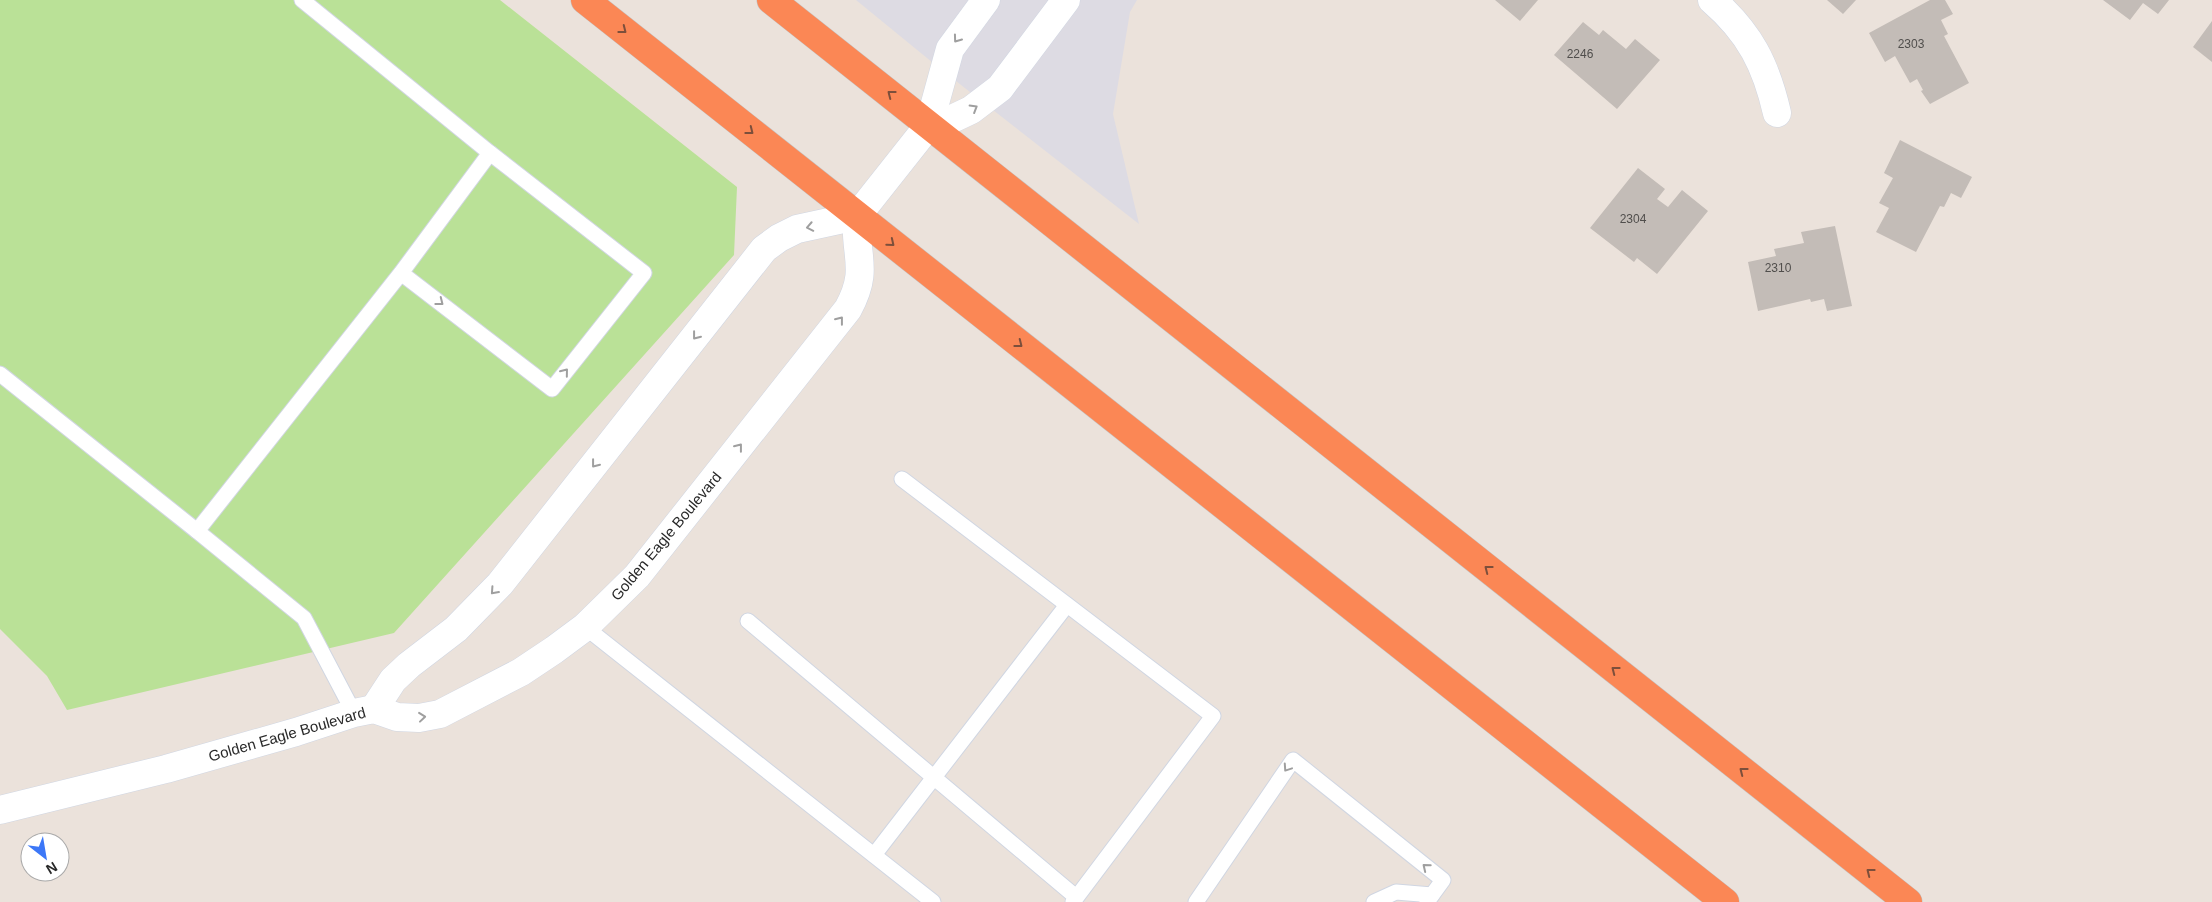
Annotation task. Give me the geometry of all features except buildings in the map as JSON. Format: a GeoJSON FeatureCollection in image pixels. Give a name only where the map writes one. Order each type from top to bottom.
{"type":"FeatureCollection","features":[{"type":"Feature","properties":{"kind":"highway"},"geometry":{"type":"LineString","coordinates":[[585,0],[1725,902]]}},
{"type":"Feature","properties":{"kind":"highway"},"geometry":{"type":"LineString","coordinates":[[771,0],[1908,902]]}},
{"type":"Feature","properties":{"kind":"street"},"geometry":{"type":"LineString","coordinates":[[364,711],[409,665],[456,629],[500,584],[764,249],[779,238],[797,229],[857,216],[929,124],[950,49],[986,0]]}},
{"type":"Feature","properties":{"kind":"street"},"geometry":{"type":"LineString","coordinates":[[929,124],[952,119],[988,99],[1000,88],[1066,0]]}},
{"type":"Feature","properties":{"kind":"street"},"geometry":{"type":"LineString","coordinates":[[1712,0],[1736,22],[1749,39],[1767,76],[1777,113]]}},
{"type":"Feature","properties":{"kind":"street","name":"Golden Eagle Boulevard"},"geometry":{"type":"LineString","coordinates":[[0,810],[166,769],[364,711],[397,717],[419,718],[440,714],[521,672],[554,650],[585,627],[637,576],[848,310],[856,294],[861,274],[856,234],[857,216]]}},
{"type":"Feature","properties":{"kind":"lane"},"geometry":{"type":"LineString","coordinates":[[302,0],[490,153],[644,274],[552,388],[401,273]]}},
{"type":"Feature","properties":{"kind":"lane"},"geometry":{"type":"LineString","coordinates":[[197,531],[401,273],[490,153]]}},
{"type":"Feature","properties":{"kind":"lane"},"geometry":{"type":"LineString","coordinates":[[0,374],[304,618],[364,711]]}},
{"type":"Feature","properties":{"kind":"lane"},"geometry":{"type":"LineString","coordinates":[[748,621],[934,777],[1075,899],[1213,716],[902,479]]}},
{"type":"Feature","properties":{"kind":"lane"},"geometry":{"type":"LineString","coordinates":[[874,855],[1067,606]]}},
{"type":"Feature","properties":{"kind":"lane"},"geometry":{"type":"LineString","coordinates":[[585,627],[933,902]]}},
{"type":"Feature","properties":{"kind":"lane"},"geometry":{"type":"LineString","coordinates":[[1196,902],[1293,760],[1443,880],[1429,899],[1396,892],[1374,902]]}},
{"type":"Feature","properties":{"kind":"shaded area"},"geometry":{"type":"Polygon","coordinates":[[[856,0],[1137,0],[1130,12],[1113,114],[1139,224],[938,67],[856,0]]]}},
{"type":"Feature","properties":{"kind":"green space"},"geometry":{"type":"Polygon","coordinates":[[[0,0],[500,0],[737,187],[734,255],[394,633],[67,710],[47,676],[0,629],[0,0]]]}}]}
